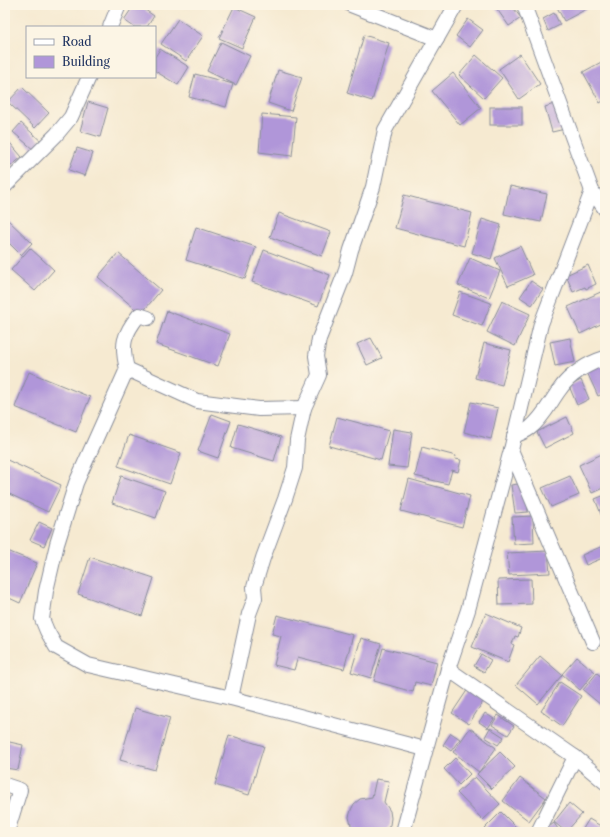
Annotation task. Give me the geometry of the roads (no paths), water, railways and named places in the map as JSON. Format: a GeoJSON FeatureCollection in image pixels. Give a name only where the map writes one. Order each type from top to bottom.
{"type":"FeatureCollection","features":[{"type":"Feature","properties":{"kind":"street"},"geometry":{"type":"LineString","coordinates":[[110,26],[119,5]]}},
{"type":"Feature","properties":{"kind":"street"},"geometry":{"type":"LineString","coordinates":[[351,5],[437,39]]}},
{"type":"Feature","properties":{"kind":"street"},"geometry":{"type":"LineString","coordinates":[[231,698],[248,614],[255,598],[254,587],[295,468],[297,440],[304,408],[318,375],[316,356],[319,339],[345,273],[351,250],[373,187],[385,130],[456,5]]}},
{"type":"Feature","properties":{"kind":"street"},"geometry":{"type":"LineString","coordinates":[[524,5],[592,191],[605,209]]}},
{"type":"Feature","properties":{"kind":"street"},"geometry":{"type":"LineString","coordinates":[[5,186],[56,135],[71,117],[89,78]]}},
{"type":"Feature","properties":{"kind":"street"},"geometry":{"type":"LineString","coordinates":[[403,832],[448,669],[468,610],[512,443],[541,324],[592,191]]}},
{"type":"Feature","properties":{"kind":"street"},"geometry":{"type":"LineString","coordinates":[[148,318],[138,315],[125,334],[124,358],[127,369],[76,483],[57,544],[46,590],[42,619],[56,647],[88,665],[231,698],[425,749]]}},
{"type":"Feature","properties":{"kind":"street"},"geometry":{"type":"LineString","coordinates":[[512,443],[531,428],[544,413],[561,387],[576,373],[593,362],[605,358]]}},
{"type":"Feature","properties":{"kind":"street"},"geometry":{"type":"LineString","coordinates":[[127,369],[197,401],[259,409],[304,408]]}},
{"type":"Feature","properties":{"kind":"street"},"geometry":{"type":"LineString","coordinates":[[512,443],[593,642]]}},
{"type":"Feature","properties":{"kind":"street"},"geometry":{"type":"LineString","coordinates":[[448,669],[575,757],[605,782]]}},
{"type":"Feature","properties":{"kind":"street"},"geometry":{"type":"LineString","coordinates":[[538,832],[575,757]]}},
{"type":"Feature","properties":{"kind":"street"},"geometry":{"type":"LineString","coordinates":[[5,785],[20,790],[7,832]]}}]}
